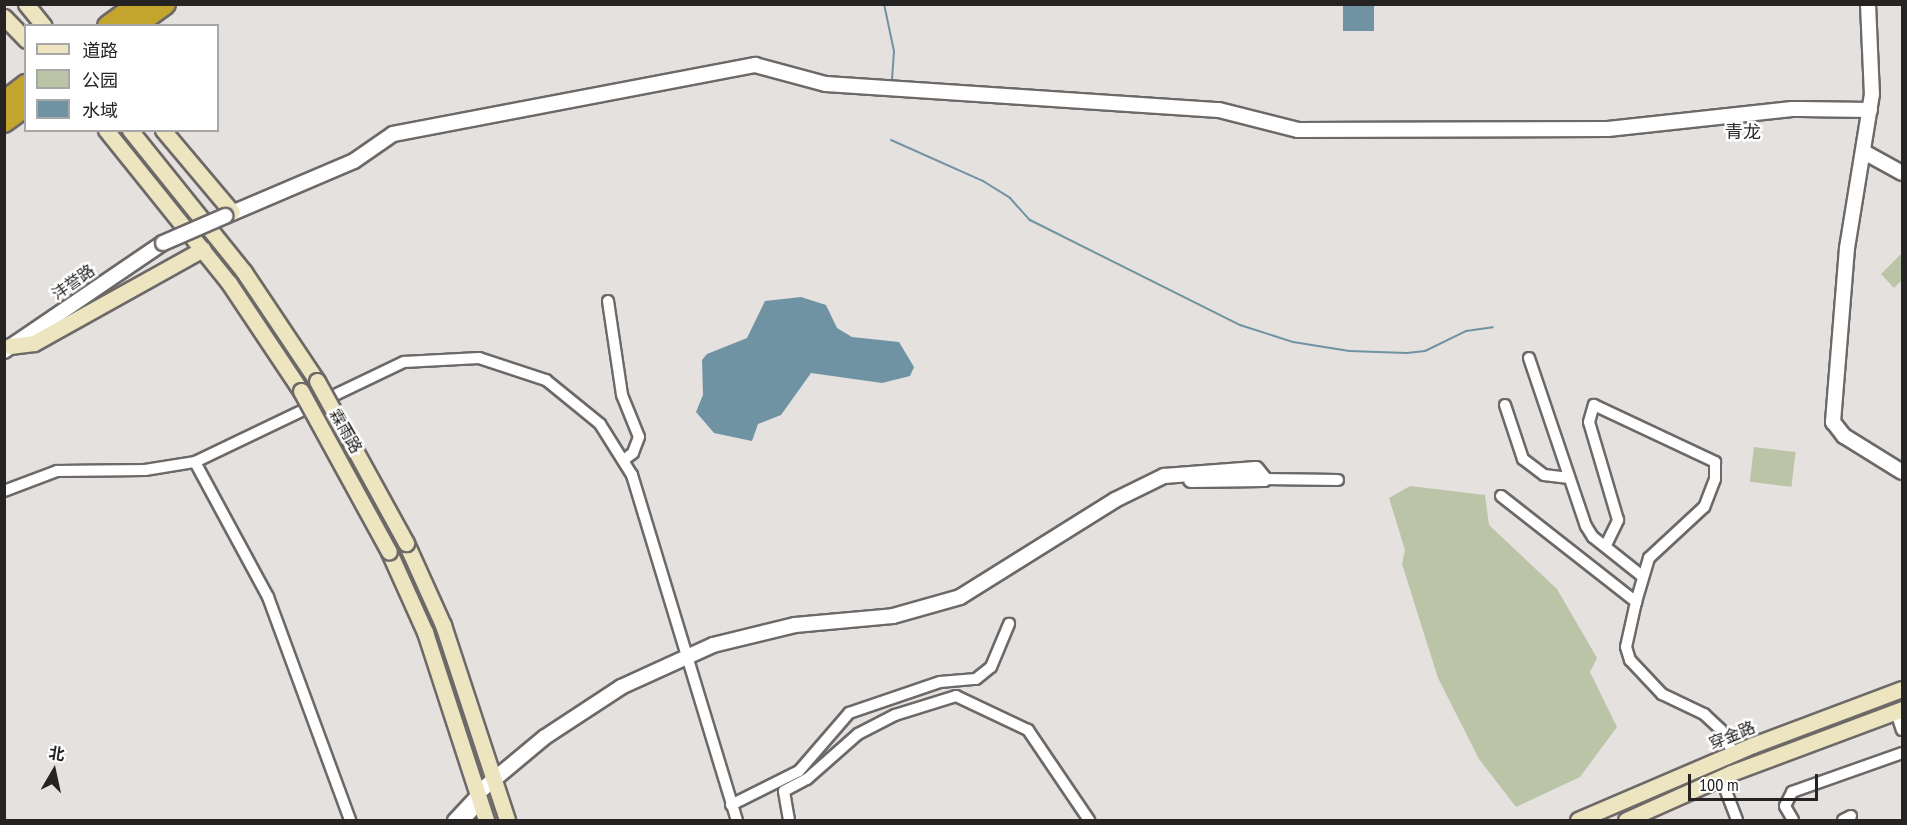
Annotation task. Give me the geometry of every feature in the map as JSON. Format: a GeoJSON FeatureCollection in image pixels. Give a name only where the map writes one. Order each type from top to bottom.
{"type":"FeatureCollection","features":[{"type":"Feature","properties":{"kind":"highway"},"geometry":{"type":"LineString","coordinates":[[111,24],[138,4]]}},
{"type":"Feature","properties":{"kind":"highway"},"geometry":{"type":"LineString","coordinates":[[138,24],[165,4]]}},
{"type":"Feature","properties":{"kind":"highway"},"geometry":{"type":"LineString","coordinates":[[4,102],[24,87]]}},
{"type":"Feature","properties":{"kind":"highway"},"geometry":{"type":"LineString","coordinates":[[4,122],[24,107]]}},
{"type":"Feature","properties":{"kind":"main road"},"geometry":{"type":"LineString","coordinates":[[26,4],[42,24]]}},
{"type":"Feature","properties":{"kind":"main road"},"geometry":{"type":"LineString","coordinates":[[4,17],[24,38]]}},
{"type":"Feature","properties":{"kind":"main road","name":"霖雨路"},"geometry":{"type":"LineString","coordinates":[[108,132],[203,249],[301,391],[389,552],[425,632],[486,820]]}},
{"type":"Feature","properties":{"kind":"main road","name":"霖雨路"},"geometry":{"type":"LineString","coordinates":[[132,132],[244,272],[317,381],[406,543],[443,625],[507,820]]}},
{"type":"Feature","properties":{"kind":"main road"},"geometry":{"type":"LineString","coordinates":[[165,132],[228,214]]}},
{"type":"Feature","properties":{"kind":"main road"},"geometry":{"type":"LineString","coordinates":[[7,349],[34,343],[203,249]]}},
{"type":"Feature","properties":{"kind":"main road","name":"穿金路"},"geometry":{"type":"LineString","coordinates":[[1578,820],[1733,753],[1902,689]]}},
{"type":"Feature","properties":{"kind":"main road"},"geometry":{"type":"LineString","coordinates":[[1626,820],[1721,777],[1899,711]]}},
{"type":"Feature","properties":{"kind":"street"},"geometry":{"type":"LineString","coordinates":[[1868,4],[1870,110],[1847,248],[1833,422],[1844,436],[1877,459],[1902,472]]}},
{"type":"Feature","properties":{"kind":"street","name":"沣誉路"},"geometry":{"type":"LineString","coordinates":[[7,349],[163,243],[354,161],[393,134],[455,120],[755,65],[826,84],[1219,110],[1299,130],[1608,129],[1792,109],[1870,110]]}},
{"type":"Feature","properties":{"kind":"street"},"geometry":{"type":"LineString","coordinates":[[1864,152],[1902,173]]}},
{"type":"Feature","properties":{"kind":"street"},"geometry":{"type":"LineString","coordinates":[[608,301],[622,395],[639,437],[633,453],[625,459]]}},
{"type":"Feature","properties":{"kind":"street"},"geometry":{"type":"LineString","coordinates":[[4,492],[57,471],[145,470],[195,462],[384,369],[453,356],[498,362],[546,380],[588,411],[625,459],[737,820]]}},
{"type":"Feature","properties":{"kind":"street"},"geometry":{"type":"LineString","coordinates":[[1529,358],[1567,478],[1593,537],[1606,545],[1642,576]]}},
{"type":"Feature","properties":{"kind":"street"},"geometry":{"type":"LineString","coordinates":[[1505,405],[1523,459],[1544,475],[1567,478]]}},
{"type":"Feature","properties":{"kind":"street"},"geometry":{"type":"LineString","coordinates":[[1606,545],[1618,520],[1589,422],[1594,405],[1715,462],[1715,479],[1704,507],[1649,558],[1642,576],[1626,647],[1630,660],[1662,694],[1704,714],[1721,730],[1733,753]]}},
{"type":"Feature","properties":{"kind":"street"},"geometry":{"type":"LineString","coordinates":[[195,462],[268,597],[350,820]]}},
{"type":"Feature","properties":{"kind":"street"},"geometry":{"type":"LineString","coordinates":[[453,820],[495,782],[550,744],[625,695],[688,661],[759,641],[864,630],[935,616],[963,606],[1119,508],[1166,485],[1264,479],[1338,480]]}},
{"type":"Feature","properties":{"kind":"street"},"geometry":{"type":"LineString","coordinates":[[1502,496],[1636,602]]}},
{"type":"Feature","properties":{"kind":"street"},"geometry":{"type":"LineString","coordinates":[[731,805],[799,771],[849,714],[940,682],[976,679],[991,667],[1009,624]]}},
{"type":"Feature","properties":{"kind":"street"},"geometry":{"type":"LineString","coordinates":[[789,820],[784,791],[807,779],[858,734],[895,715],[956,696],[1028,730],[1089,820]]}},
{"type":"Feature","properties":{"kind":"street"},"geometry":{"type":"LineString","coordinates":[[1899,711],[1902,730]]}},
{"type":"Feature","properties":{"kind":"street"},"geometry":{"type":"LineString","coordinates":[[1793,820],[1785,806],[1792,792],[1902,753]]}},
{"type":"Feature","properties":{"kind":"street"},"geometry":{"type":"LineString","coordinates":[[1721,777],[1737,820]]}},
{"type":"Feature","properties":{"kind":"street"},"geometry":{"type":"LineString","coordinates":[[465,820],[480,797]]}},
{"type":"Feature","properties":{"kind":"green space"},"geometry":{"type":"Polygon","coordinates":[[[1902,253],[1902,280],[1894,288],[1881,274],[1902,253]]]}},
{"type":"Feature","properties":{"kind":"green space"},"geometry":{"type":"Polygon","coordinates":[[[1754,447],[1796,452],[1791,487],[1750,482],[1754,447]]]}},
{"type":"Feature","properties":{"kind":"green space"},"geometry":{"type":"Polygon","coordinates":[[[1410,486],[1485,495],[1489,525],[1557,589],[1597,658],[1590,672],[1617,727],[1580,777],[1516,807],[1479,759],[1438,678],[1402,564],[1405,550],[1389,498],[1410,486]]]}},
{"type":"Feature","properties":{"kind":"water"},"geometry":{"type":"Polygon","coordinates":[[[1343,5],[1374,5],[1374,31],[1343,31],[1343,5]]]}},
{"type":"Feature","properties":{"kind":"water"},"geometry":{"type":"Polygon","coordinates":[[[801,297],[826,305],[837,328],[852,337],[899,342],[914,367],[910,376],[882,383],[811,373],[781,415],[758,424],[752,441],[714,433],[696,412],[703,395],[702,360],[707,354],[747,338],[765,301],[801,297]]]}},
{"type":"Feature","properties":{"kind":"waterway"},"geometry":{"type":"LineString","coordinates":[[884,4],[894,51],[892,80]]}},
{"type":"Feature","properties":{"kind":"waterway"},"geometry":{"type":"LineString","coordinates":[[891,140],[983,181],[1010,198],[1030,220],[1240,325],[1293,342],[1349,351],[1407,353],[1425,351],[1466,331],[1493,327]]}},
{"type":"Feature","properties":{"kind":"district","name":"青龙"},"geometry":{"type":"Point","coordinates":[1743,132]}}]}
